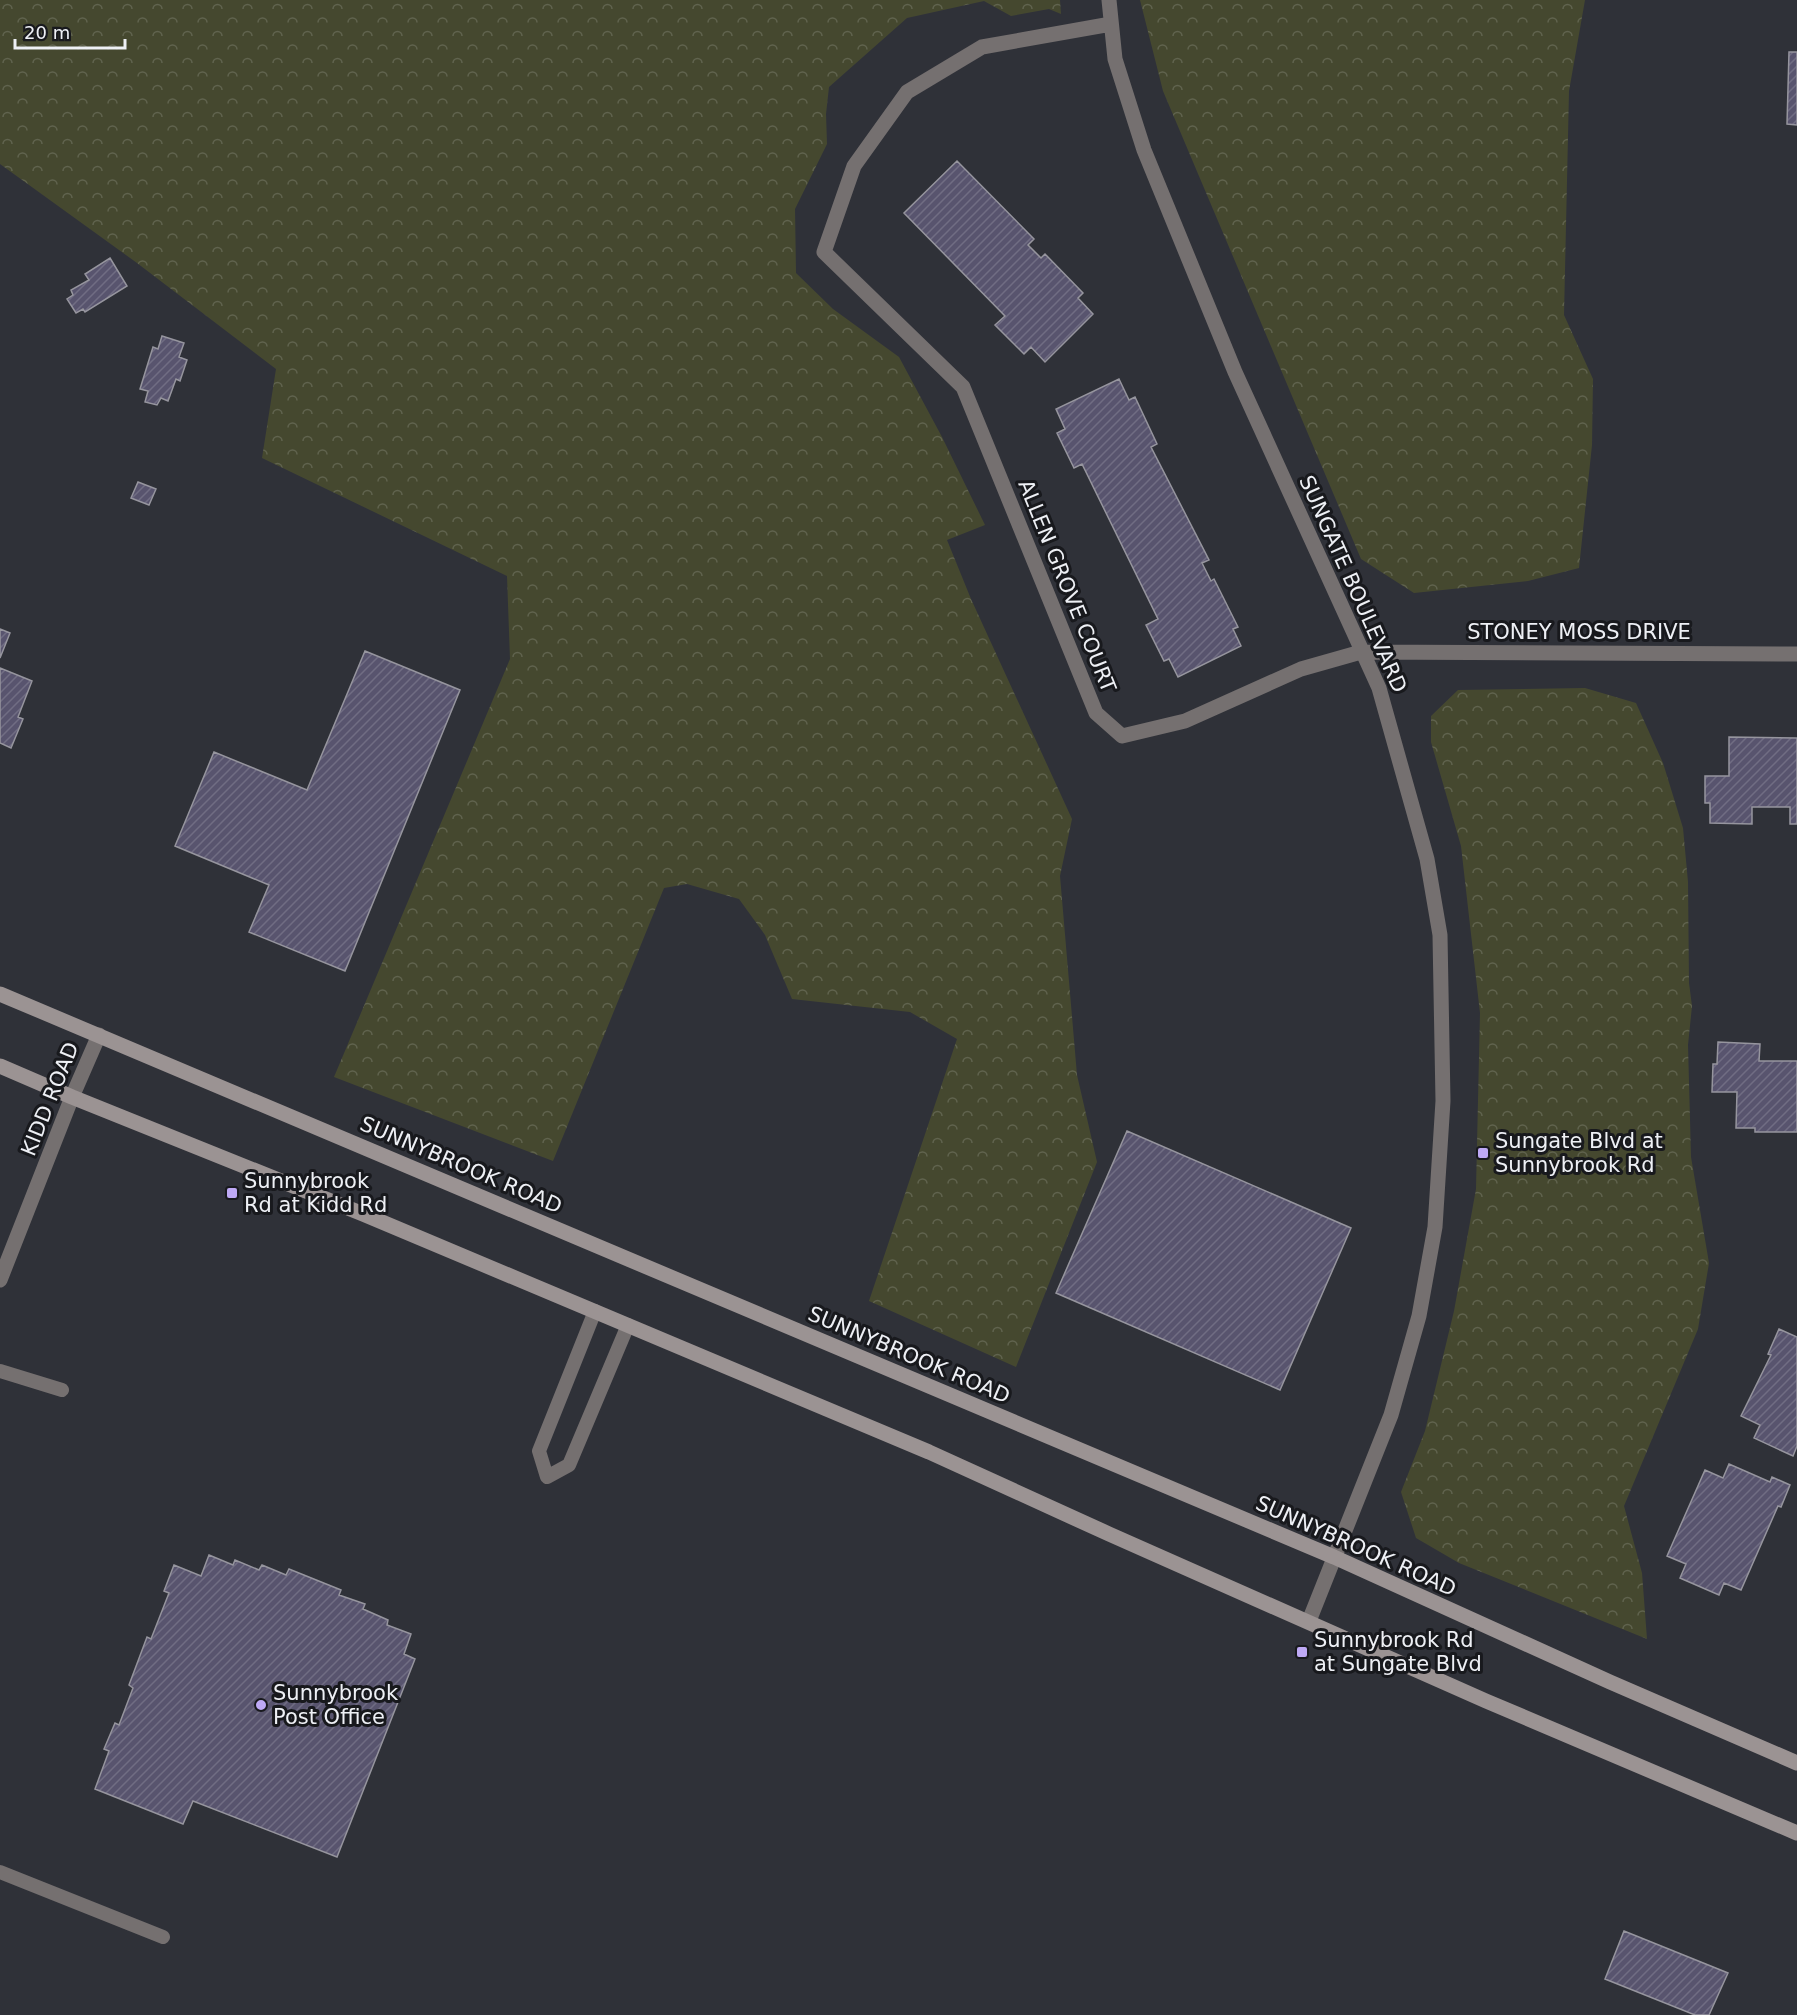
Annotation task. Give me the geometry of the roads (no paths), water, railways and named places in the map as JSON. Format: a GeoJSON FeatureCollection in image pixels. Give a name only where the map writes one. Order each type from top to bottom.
{"type":"FeatureCollection","features":[{"type":"Feature","properties":{"kind":"main road","name":"SUNNYBROOK ROAD"},"geometry":{"type":"LineString","coordinates":[[0,994],[1334,1557],[1610,1682],[1797,1763]]}},
{"type":"Feature","properties":{"kind":"main road"},"geometry":{"type":"LineString","coordinates":[[0,1066],[595,1311],[929,1452],[1486,1701],[1797,1833]]}},
{"type":"Feature","properties":{"kind":"street","name":"SUNGATE BOULEVARD"},"geometry":{"type":"LineString","coordinates":[[1109,0],[1115,59],[1144,150],[1235,372],[1379,688],[1427,859],[1440,935],[1443,1101],[1435,1227],[1419,1316],[1391,1415],[1309,1621]]}},
{"type":"Feature","properties":{"kind":"street","name":"ALLEN GROVE COURT"},"geometry":{"type":"LineString","coordinates":[[1111,24],[982,47],[907,92],[854,166],[824,252],[963,387],[1096,713],[1122,735],[1185,720],[1301,669],[1361,652]]}},
{"type":"Feature","properties":{"kind":"street","name":"STONEY MOSS DRIVE"},"geometry":{"type":"LineString","coordinates":[[1361,652],[1797,654]]}},
{"type":"Feature","properties":{"kind":"street","name":"KIDD ROAD"},"geometry":{"type":"LineString","coordinates":[[0,1280],[72,1097],[99,1035]]}},
{"type":"Feature","properties":{"kind":"lane"},"geometry":{"type":"LineString","coordinates":[[595,1311],[539,1451],[547,1477],[569,1465],[628,1325]]}},
{"type":"Feature","properties":{"kind":"lane"},"geometry":{"type":"LineString","coordinates":[[0,1371],[62,1390]]}},
{"type":"Feature","properties":{"kind":"lane"},"geometry":{"type":"LineString","coordinates":[[0,1872],[163,1937]]}},
{"type":"Feature","properties":{"kind":"place","name":"Sungate Blvd at Sunnybrook Rd"},"geometry":{"type":"Point","coordinates":[1483,1153]}},
{"type":"Feature","properties":{"kind":"place","name":"Sunnybrook Rd at Kidd Rd"},"geometry":{"type":"Point","coordinates":[232,1193]}},
{"type":"Feature","properties":{"kind":"place","name":"Sunnybrook Rd at Sungate Blvd"},"geometry":{"type":"Point","coordinates":[1302,1652]}},
{"type":"Feature","properties":{"kind":"place","name":"Sunnybrook Post Office"},"geometry":{"type":"Point","coordinates":[261,1705]}}]}
